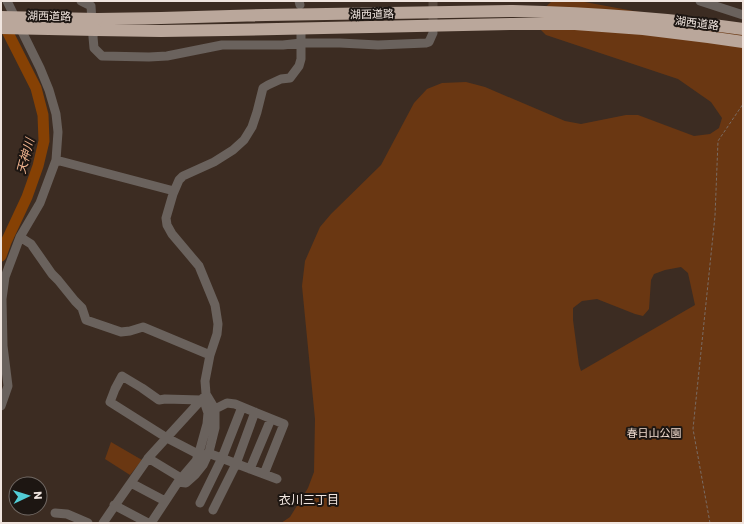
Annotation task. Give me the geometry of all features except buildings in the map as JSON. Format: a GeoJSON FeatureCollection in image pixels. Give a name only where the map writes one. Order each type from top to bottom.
{"type":"FeatureCollection","features":[{"type":"Feature","properties":{"kind":"highway","name":"湖西道路"},"geometry":{"type":"LineString","coordinates":[[1,28],[96,24],[162,18],[266,15],[533,12],[597,14],[743,29]]}},
{"type":"Feature","properties":{"kind":"highway","name":"湖西道路"},"geometry":{"type":"LineString","coordinates":[[1,17],[96,24],[161,31],[504,24],[575,24],[643,29],[708,36],[743,42]]}},
{"type":"Feature","properties":{"kind":"street"},"geometry":{"type":"LineString","coordinates":[[1,406],[8,386],[3,346],[2,299],[5,277],[20,237],[40,203],[56,160],[58,132],[56,114],[49,90],[40,68],[7,1]]}},
{"type":"Feature","properties":{"kind":"street"},"geometry":{"type":"LineString","coordinates":[[81,1],[94,3],[94,48],[102,56],[167,56],[222,44],[282,45],[301,43],[340,43],[378,45],[426,43],[429,42],[433,32]]}},
{"type":"Feature","properties":{"kind":"street"},"geometry":{"type":"LineString","coordinates":[[700,1],[743,15]]}},
{"type":"Feature","properties":{"kind":"street"},"geometry":{"type":"LineString","coordinates":[[151,523],[179,480],[196,461],[207,424],[208,413],[203,398],[204,381],[217,334],[218,324],[215,305],[199,266],[172,234],[167,225],[166,218],[174,191],[179,180],[183,176],[214,162],[233,150],[244,140],[252,126],[263,88],[281,79],[290,78],[299,66],[301,59],[301,33]]}},
{"type":"Feature","properties":{"kind":"street"},"geometry":{"type":"LineString","coordinates":[[56,160],[174,191]]}},
{"type":"Feature","properties":{"kind":"street"},"geometry":{"type":"LineString","coordinates":[[20,237],[30,244],[52,274],[82,308],[86,320],[121,332],[143,327],[210,355]]}},
{"type":"Feature","properties":{"kind":"street"},"geometry":{"type":"LineString","coordinates":[[148,458],[179,480],[186,483],[203,465],[208,453],[215,428],[215,409],[203,398],[159,400],[122,376],[115,388],[110,402],[167,438],[198,455]]}},
{"type":"Feature","properties":{"kind":"street"},"geometry":{"type":"LineString","coordinates":[[103,523],[114,505],[148,458],[203,398]]}},
{"type":"Feature","properties":{"kind":"street"},"geometry":{"type":"LineString","coordinates":[[215,409],[227,403],[235,404],[284,424],[264,474]]}},
{"type":"Feature","properties":{"kind":"street"},"geometry":{"type":"LineString","coordinates":[[200,503],[222,458],[242,407]]}},
{"type":"Feature","properties":{"kind":"street"},"geometry":{"type":"LineString","coordinates":[[213,510],[236,464],[255,412]]}},
{"type":"Feature","properties":{"kind":"street"},"geometry":{"type":"LineString","coordinates":[[250,469],[271,419]]}},
{"type":"Feature","properties":{"kind":"street"},"geometry":{"type":"LineString","coordinates":[[208,453],[277,479]]}},
{"type":"Feature","properties":{"kind":"street"},"geometry":{"type":"LineString","coordinates":[[131,482],[165,501]]}},
{"type":"Feature","properties":{"kind":"street"},"geometry":{"type":"LineString","coordinates":[[114,505],[148,523]]}},
{"type":"Feature","properties":{"kind":"street"},"geometry":{"type":"LineString","coordinates":[[55,513],[68,514],[88,523]]}},
{"type":"Feature","properties":{"kind":"path"},"geometry":{"type":"LineString","coordinates":[[710,523],[693,429],[715,216],[718,141],[743,104]]}},
{"type":"Feature","properties":{"kind":"green space","name":"春日山公園"},"geometry":{"type":"Polygon","coordinates":[[[552,1],[579,1],[743,31],[743,523],[281,523],[290,517],[308,488],[314,472],[315,419],[302,286],[305,261],[320,227],[331,214],[381,165],[414,103],[427,89],[442,83],[466,82],[485,87],[565,121],[581,124],[626,115],[638,115],[694,136],[710,134],[719,128],[722,118],[711,102],[678,79],[546,35],[541,30],[541,20],[543,11],[552,1]],[[681,267],[654,274],[651,280],[649,309],[643,316],[597,299],[582,301],[573,308],[573,320],[581,371],[695,305],[688,273],[681,267]]]}},
{"type":"Feature","properties":{"kind":"green space"},"geometry":{"type":"Polygon","coordinates":[[[111,442],[142,460],[130,475],[105,459],[111,442]]]}},
{"type":"Feature","properties":{"kind":"waterway","name":"天神川"},"geometry":{"type":"LineString","coordinates":[[1,256],[27,197],[38,166],[44,141],[43,115],[36,88],[2,21]]}},
{"type":"Feature","properties":{"kind":"tunnel"},"geometry":{"type":"LineString","coordinates":[[433,1],[433,32]]}},
{"type":"Feature","properties":{"kind":"district","name":"衣川三丁目"},"geometry":{"type":"Point","coordinates":[309,499]}}]}
